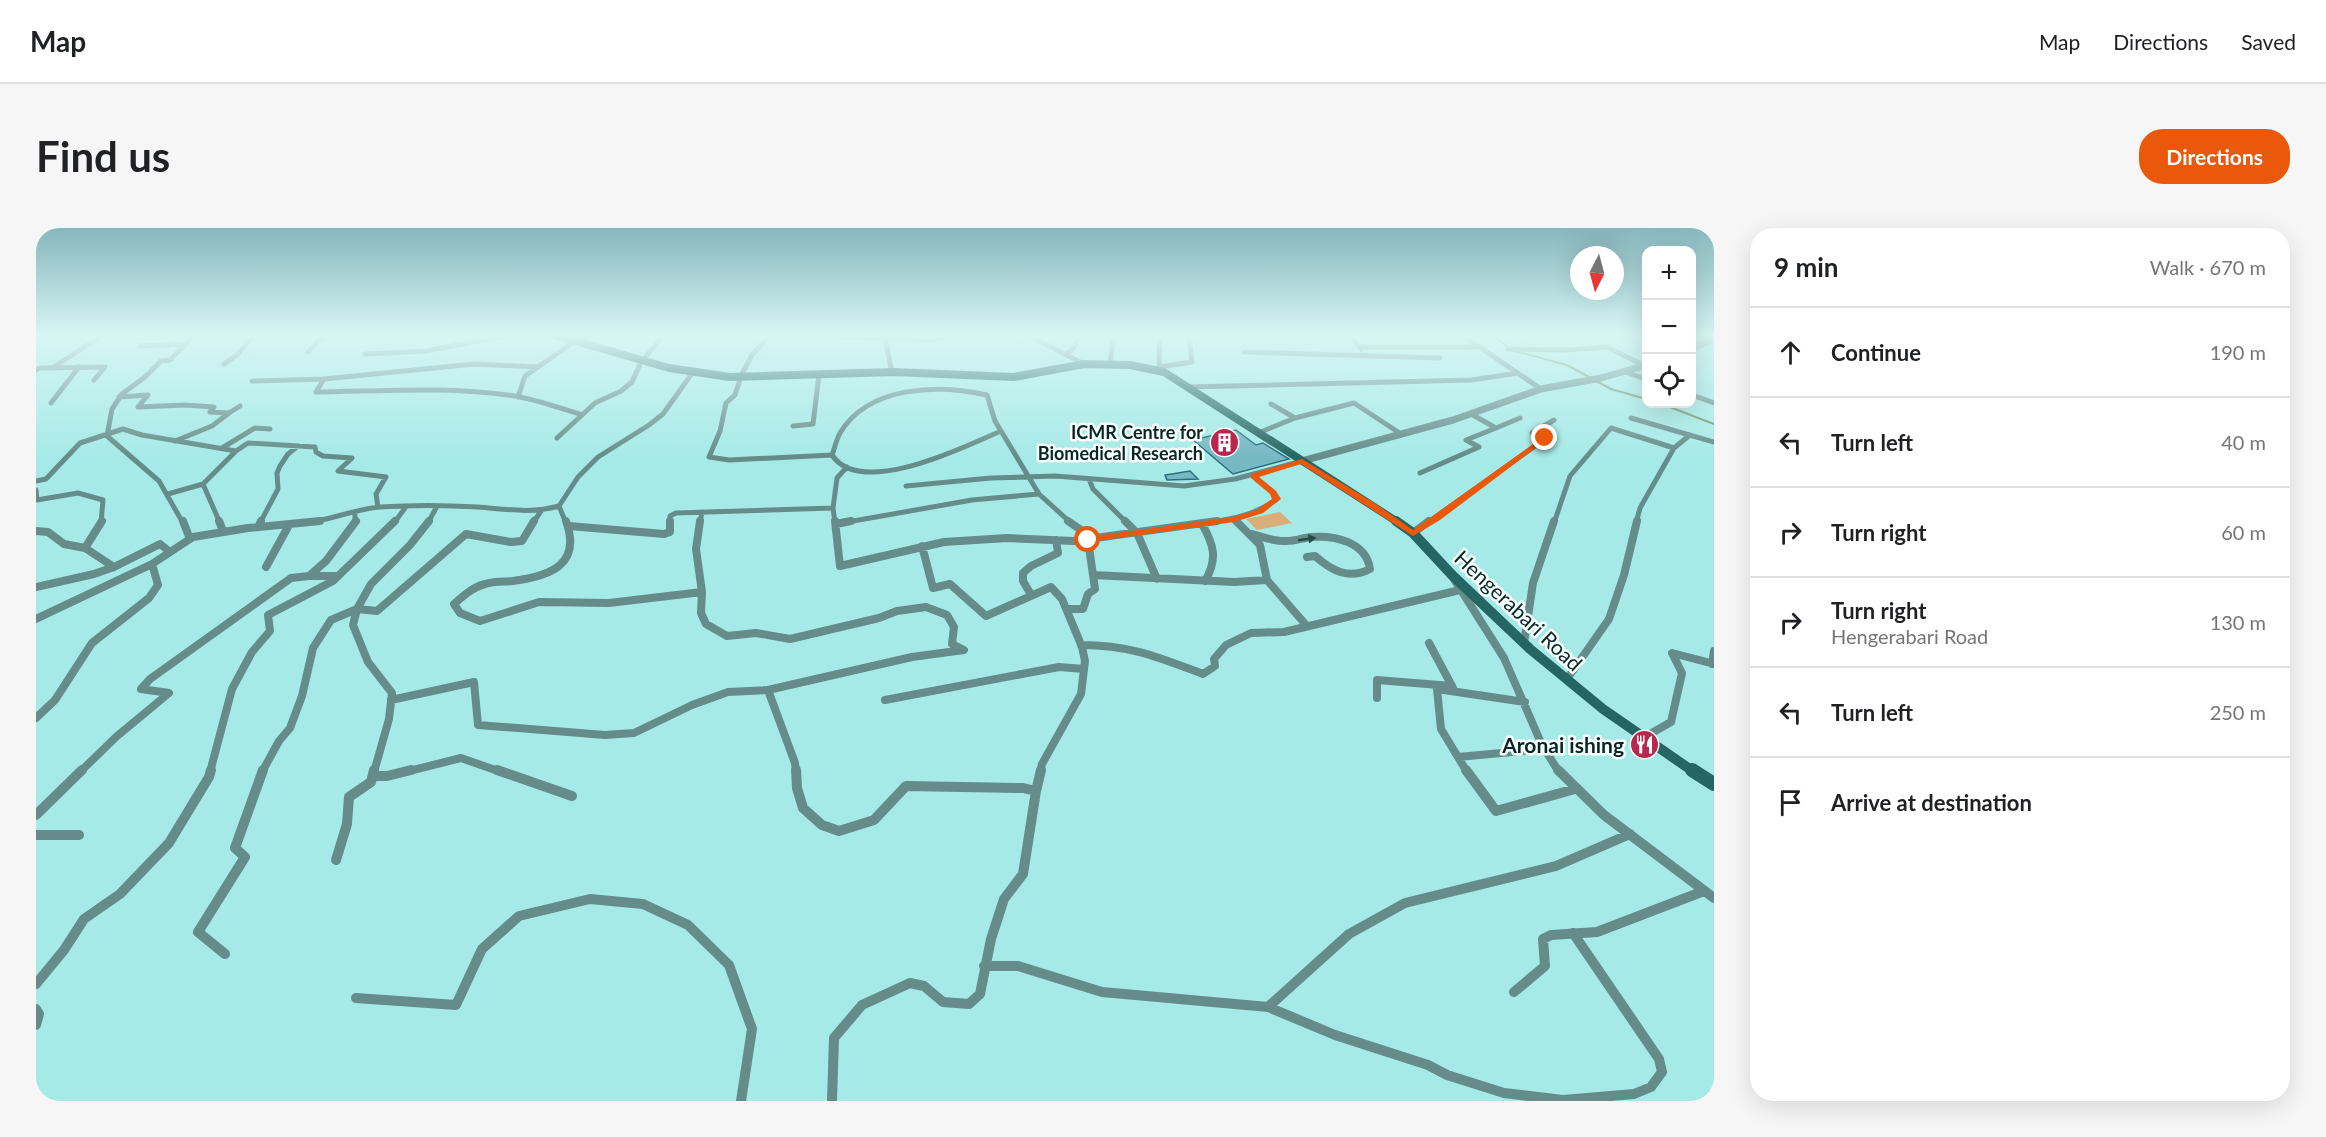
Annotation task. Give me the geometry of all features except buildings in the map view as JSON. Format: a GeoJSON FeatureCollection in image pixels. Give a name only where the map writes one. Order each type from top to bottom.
{"type":"FeatureCollection","features":[{"type":"Feature","properties":{"kind":"main road","name":"Hengerabari Road"},"geometry":{"type":"LineString","coordinates":[[738,376],[761,376]]}},
{"type":"Feature","properties":{"kind":"main road","name":"Hengerabari Road"},"geometry":{"type":"LineString","coordinates":[[983,376],[1027,376]]}},
{"type":"Feature","properties":{"kind":"main road","name":"Hengerabari Road"},"geometry":{"type":"LineString","coordinates":[[1169,376],[1373,505],[1413,533],[1452,575],[1524,643],[1567,679],[1603,709],[1714,784]]}},
{"type":"Feature","properties":{"kind":"street"},"geometry":{"type":"LineString","coordinates":[[51,403],[72,376]]}},
{"type":"Feature","properties":{"kind":"street"},"geometry":{"type":"LineString","coordinates":[[94,380],[98,376]]}},
{"type":"Feature","properties":{"kind":"street"},"geometry":{"type":"LineString","coordinates":[[146,376],[119,397],[112,410],[107,436],[159,481],[168,494],[190,539]]}},
{"type":"Feature","properties":{"kind":"street"},"geometry":{"type":"LineString","coordinates":[[252,381],[354,376]]}},
{"type":"Feature","properties":{"kind":"street"},"geometry":{"type":"LineString","coordinates":[[354,392],[361,376]]}},
{"type":"Feature","properties":{"kind":"street"},"geometry":{"type":"LineString","coordinates":[[518,397],[525,376]]}},
{"type":"Feature","properties":{"kind":"street"},"geometry":{"type":"LineString","coordinates":[[557,438],[595,404],[621,391],[632,382],[635,376]]}},
{"type":"Feature","properties":{"kind":"street"},"geometry":{"type":"LineString","coordinates":[[36,619],[152,564],[190,539],[223,531],[289,525],[378,507],[477,507],[521,512],[541,511],[559,506],[585,469],[602,453],[652,424],[664,412],[682,383],[689,376]]}},
{"type":"Feature","properties":{"kind":"street"},"geometry":{"type":"LineString","coordinates":[[741,376],[735,394],[726,403],[720,431],[710,457],[745,460],[832,455]]}},
{"type":"Feature","properties":{"kind":"street"},"geometry":{"type":"LineString","coordinates":[[794,426],[813,424],[819,376]]}},
{"type":"Feature","properties":{"kind":"street"},"geometry":{"type":"LineString","coordinates":[[1187,387],[1471,380],[1500,376]]}},
{"type":"Feature","properties":{"kind":"street"},"geometry":{"type":"LineString","coordinates":[[1522,376],[1541,389]]}},
{"type":"Feature","properties":{"kind":"street"},"geometry":{"type":"LineString","coordinates":[[906,486],[983,478],[1029,477],[1178,486],[1253,476],[1471,414],[1541,389],[1609,376]]}},
{"type":"Feature","properties":{"kind":"street"},"geometry":{"type":"LineString","coordinates":[[324,379],[316,392],[473,393],[518,397],[552,404],[582,415]]}},
{"type":"Feature","properties":{"kind":"street"},"geometry":{"type":"LineString","coordinates":[[1001,431],[910,469],[889,471],[847,467],[840,465],[832,455],[835,439],[848,422],[872,404],[901,393],[927,388],[969,389],[987,395],[995,421],[1040,494],[1065,519],[1091,539],[1095,589],[1088,594],[1083,609],[1067,609]]}},
{"type":"Feature","properties":{"kind":"street"},"geometry":{"type":"LineString","coordinates":[[119,397],[148,395],[138,407],[185,405],[214,407],[210,412],[229,413]]}},
{"type":"Feature","properties":{"kind":"street"},"geometry":{"type":"LineString","coordinates":[[1696,396],[1714,403]]}},
{"type":"Feature","properties":{"kind":"street"},"geometry":{"type":"LineString","coordinates":[[1258,433],[1295,418],[1354,403],[1401,434]]}},
{"type":"Feature","properties":{"kind":"street"},"geometry":{"type":"LineString","coordinates":[[1272,404],[1295,418]]}},
{"type":"Feature","properties":{"kind":"street"},"geometry":{"type":"LineString","coordinates":[[175,441],[212,426],[240,406]]}},
{"type":"Feature","properties":{"kind":"street"},"geometry":{"type":"LineString","coordinates":[[1471,414],[1496,428]]}},
{"type":"Feature","properties":{"kind":"street"},"geometry":{"type":"LineString","coordinates":[[1420,473],[1479,447],[1466,440],[1520,418]]}},
{"type":"Feature","properties":{"kind":"street"},"geometry":{"type":"LineString","coordinates":[[1631,418],[1714,442]]}},
{"type":"Feature","properties":{"kind":"street"},"geometry":{"type":"LineString","coordinates":[[1413,533],[1437,518],[1545,438],[1532,433],[1554,420]]}},
{"type":"Feature","properties":{"kind":"street"},"geometry":{"type":"LineString","coordinates":[[222,448],[236,437],[243,437],[255,428],[270,429]]}},
{"type":"Feature","properties":{"kind":"street"},"geometry":{"type":"LineString","coordinates":[[1524,643],[1533,583],[1570,476],[1611,428],[1674,448]]}},
{"type":"Feature","properties":{"kind":"street"},"geometry":{"type":"LineString","coordinates":[[36,481],[45,479],[61,465],[80,442],[123,429],[141,435],[236,451]]}},
{"type":"Feature","properties":{"kind":"street"},"geometry":{"type":"LineString","coordinates":[[1567,679],[1609,619],[1624,575],[1640,508],[1674,448],[1690,435]]}},
{"type":"Feature","properties":{"kind":"street"},"geometry":{"type":"LineString","coordinates":[[168,494],[203,484],[236,451],[248,443],[315,447],[316,452],[322,456],[352,458],[338,471],[386,477],[376,494],[378,507]]}},
{"type":"Feature","properties":{"kind":"street"},"geometry":{"type":"LineString","coordinates":[[258,527],[278,489],[277,473],[280,466],[288,454],[298,446]]}},
{"type":"Feature","properties":{"kind":"street"},"geometry":{"type":"LineString","coordinates":[[847,467],[837,478],[833,508],[836,524],[836,549],[840,566],[922,546],[981,538],[1091,539],[1234,519],[1260,511],[1277,499],[1273,492],[1253,476]]}},
{"type":"Feature","properties":{"kind":"street"},"geometry":{"type":"LineString","coordinates":[[1089,479],[1092,489],[1137,533],[1157,579]]}},
{"type":"Feature","properties":{"kind":"street"},"geometry":{"type":"LineString","coordinates":[[203,484],[223,531]]}},
{"type":"Feature","properties":{"kind":"street"},"geometry":{"type":"LineString","coordinates":[[36,490],[37,500],[78,493],[104,500],[103,520],[85,548]]}},
{"type":"Feature","properties":{"kind":"street"},"geometry":{"type":"LineString","coordinates":[[836,524],[972,500],[1040,494]]}},
{"type":"Feature","properties":{"kind":"street"},"geometry":{"type":"LineString","coordinates":[[559,506],[569,526],[572,543],[568,559],[550,573],[482,585],[454,604],[460,613],[480,621],[538,602],[609,603],[702,592]]}},
{"type":"Feature","properties":{"kind":"street"},"geometry":{"type":"LineString","coordinates":[[36,984],[64,950],[84,919],[120,894],[144,871],[174,835],[209,777],[232,689],[252,652],[270,632],[268,615],[308,595],[338,576],[392,526],[405,508]]}},
{"type":"Feature","properties":{"kind":"street"},"geometry":{"type":"LineString","coordinates":[[336,860],[347,824],[350,796],[371,782],[389,719],[392,693],[368,662],[353,625],[357,609],[361,597],[372,582],[427,527],[436,508]]}},
{"type":"Feature","properties":{"kind":"street"},"geometry":{"type":"LineString","coordinates":[[569,526],[668,534],[671,530],[672,514],[833,508]]}},
{"type":"Feature","properties":{"kind":"street"},"geometry":{"type":"LineString","coordinates":[[225,954],[198,932],[245,857],[235,848],[258,780],[279,741],[290,728],[302,696],[313,648],[331,620],[357,609],[377,610],[466,534],[511,542],[522,541],[541,511]]}},
{"type":"Feature","properties":{"kind":"street"},"geometry":{"type":"LineString","coordinates":[[391,700],[474,682],[478,725],[605,735],[634,733],[692,705],[728,692],[768,690],[912,657],[964,650],[952,644],[954,627],[947,615],[926,608],[897,611],[879,618],[790,639],[756,633],[727,636],[706,624],[701,613],[702,592],[696,549],[702,512]]}},
{"type":"Feature","properties":{"kind":"street"},"geometry":{"type":"LineString","coordinates":[[309,576],[343,541],[356,522],[355,513]]}},
{"type":"Feature","properties":{"kind":"street"},"geometry":{"type":"LineString","coordinates":[[1234,519],[1260,545],[1267,580],[1305,625]]}},
{"type":"Feature","properties":{"kind":"street"},"geometry":{"type":"LineString","coordinates":[[1202,524],[1215,547],[1215,566],[1205,581]]}},
{"type":"Feature","properties":{"kind":"street"},"geometry":{"type":"LineString","coordinates":[[266,567],[289,525]]}},
{"type":"Feature","properties":{"kind":"street"},"geometry":{"type":"LineString","coordinates":[[36,531],[48,532],[64,544],[85,548],[114,567]]}},
{"type":"Feature","properties":{"kind":"street"},"geometry":{"type":"LineString","coordinates":[[1250,534],[1281,542],[1313,537],[1348,542],[1363,550],[1368,556],[1370,569],[1364,574],[1335,573],[1314,556],[1307,557]]}},
{"type":"Feature","properties":{"kind":"street"},"geometry":{"type":"LineString","coordinates":[[1030,593],[1023,580],[1023,573],[1029,566],[1038,561],[1051,559],[1058,553],[1056,540]]}},
{"type":"Feature","properties":{"kind":"street"},"geometry":{"type":"LineString","coordinates":[[36,587],[63,583],[114,567],[160,544],[170,552]]}},
{"type":"Feature","properties":{"kind":"street"},"geometry":{"type":"LineString","coordinates":[[832,1101],[834,1038],[862,1005],[910,983],[924,986],[943,1002],[969,1004],[980,994],[984,966],[1004,899],[1023,874],[1042,764],[1081,694],[1085,661],[1081,645],[1062,599],[1051,587],[1030,593],[986,616],[973,602],[950,584],[933,588],[922,546]]}},
{"type":"Feature","properties":{"kind":"street"},"geometry":{"type":"LineString","coordinates":[[36,718],[55,700],[92,643],[149,598],[158,585],[152,564]]}},
{"type":"Feature","properties":{"kind":"street"},"geometry":{"type":"LineString","coordinates":[[1093,575],[1205,581],[1267,580]]}},
{"type":"Feature","properties":{"kind":"street"},"geometry":{"type":"LineString","coordinates":[[1452,575],[1504,658],[1544,749],[1555,767],[1604,815],[1714,898]]}},
{"type":"Feature","properties":{"kind":"street"},"geometry":{"type":"LineString","coordinates":[[36,816],[116,738],[169,693],[141,689],[150,679],[291,578],[338,576]]}},
{"type":"Feature","properties":{"kind":"street"},"geometry":{"type":"LineString","coordinates":[[1081,645],[1106,645],[1138,650],[1203,674],[1215,666],[1214,659],[1226,645],[1241,636],[1251,633],[1284,632],[1305,625],[1460,590]]}},
{"type":"Feature","properties":{"kind":"street"},"geometry":{"type":"LineString","coordinates":[[1429,643],[1454,689]]}},
{"type":"Feature","properties":{"kind":"street"},"geometry":{"type":"LineString","coordinates":[[1644,738],[1671,722],[1682,673],[1672,653],[1713,664],[1714,651]]}},
{"type":"Feature","properties":{"kind":"street"},"geometry":{"type":"LineString","coordinates":[[885,700],[1059,667],[1084,669]]}},
{"type":"Feature","properties":{"kind":"street"},"geometry":{"type":"LineString","coordinates":[[1377,698],[1377,680],[1454,689],[1525,702]]}},
{"type":"Feature","properties":{"kind":"street"},"geometry":{"type":"LineString","coordinates":[[1454,689],[1437,689],[1441,729],[1496,811],[1575,789]]}},
{"type":"Feature","properties":{"kind":"street"},"geometry":{"type":"LineString","coordinates":[[768,690],[795,762],[797,788],[803,808],[822,825],[839,831],[874,820],[906,786],[1023,788],[1036,791]]}},
{"type":"Feature","properties":{"kind":"street"},"geometry":{"type":"LineString","coordinates":[[1458,757],[1544,749]]}},
{"type":"Feature","properties":{"kind":"street"},"geometry":{"type":"LineString","coordinates":[[373,776],[387,776],[461,758],[572,796]]}},
{"type":"Feature","properties":{"kind":"street"},"geometry":{"type":"LineString","coordinates":[[1268,1007],[1349,934],[1406,903],[1556,866],[1630,834]]}},
{"type":"Feature","properties":{"kind":"street"},"geometry":{"type":"LineString","coordinates":[[36,835],[80,835]]}},
{"type":"Feature","properties":{"kind":"street"},"geometry":{"type":"LineString","coordinates":[[1514,992],[1545,966],[1543,939],[1551,935],[1598,932],[1704,891]]}},
{"type":"Feature","properties":{"kind":"street"},"geometry":{"type":"LineString","coordinates":[[356,998],[456,1005],[482,949],[519,916],[590,900],[643,904],[688,925],[729,965],[753,1029],[741,1101]]}},
{"type":"Feature","properties":{"kind":"street"},"geometry":{"type":"LineString","coordinates":[[984,966],[1018,966],[1102,992],[1268,1007],[1335,1035],[1428,1065],[1447,1076],[1504,1093],[1563,1100],[1634,1094],[1651,1087],[1662,1072],[1659,1059],[1573,933]]}},
{"type":"Feature","properties":{"kind":"street"},"geometry":{"type":"LineString","coordinates":[[36,1009],[39,1014],[36,1025]]}},
{"type":"Feature","properties":{"kind":"shaded area"},"geometry":{"type":"Polygon","coordinates":[[[1280,512],[1292,523],[1257,530],[1246,519],[1280,512]]]}},
{"type":"Feature","properties":{"kind":"waterway"},"geometry":{"type":"LineString","coordinates":[[1587,376],[1611,389],[1642,398]]}},
{"type":"Feature","properties":{"kind":"waterway"},"geometry":{"type":"LineString","coordinates":[[1672,408],[1714,424]]}},
{"type":"Feature","properties":{"kind":"place","name":"ICMR Centre for Biomedical Research"},"geometry":{"type":"Point","coordinates":[1224,442]}},
{"type":"Feature","properties":{"kind":"place","name":"Aronai ishing"},"geometry":{"type":"Point","coordinates":[1645,744]}},
{"type":"Feature","properties":{"kind":"route"},"geometry":{"type":"LineString","coordinates":[[1088,540],[1172,526],[1234,519],[1260,511],[1277,499],[1273,492],[1253,476],[1302,461],[1413,533],[1437,518],[1545,438]]}}]}
